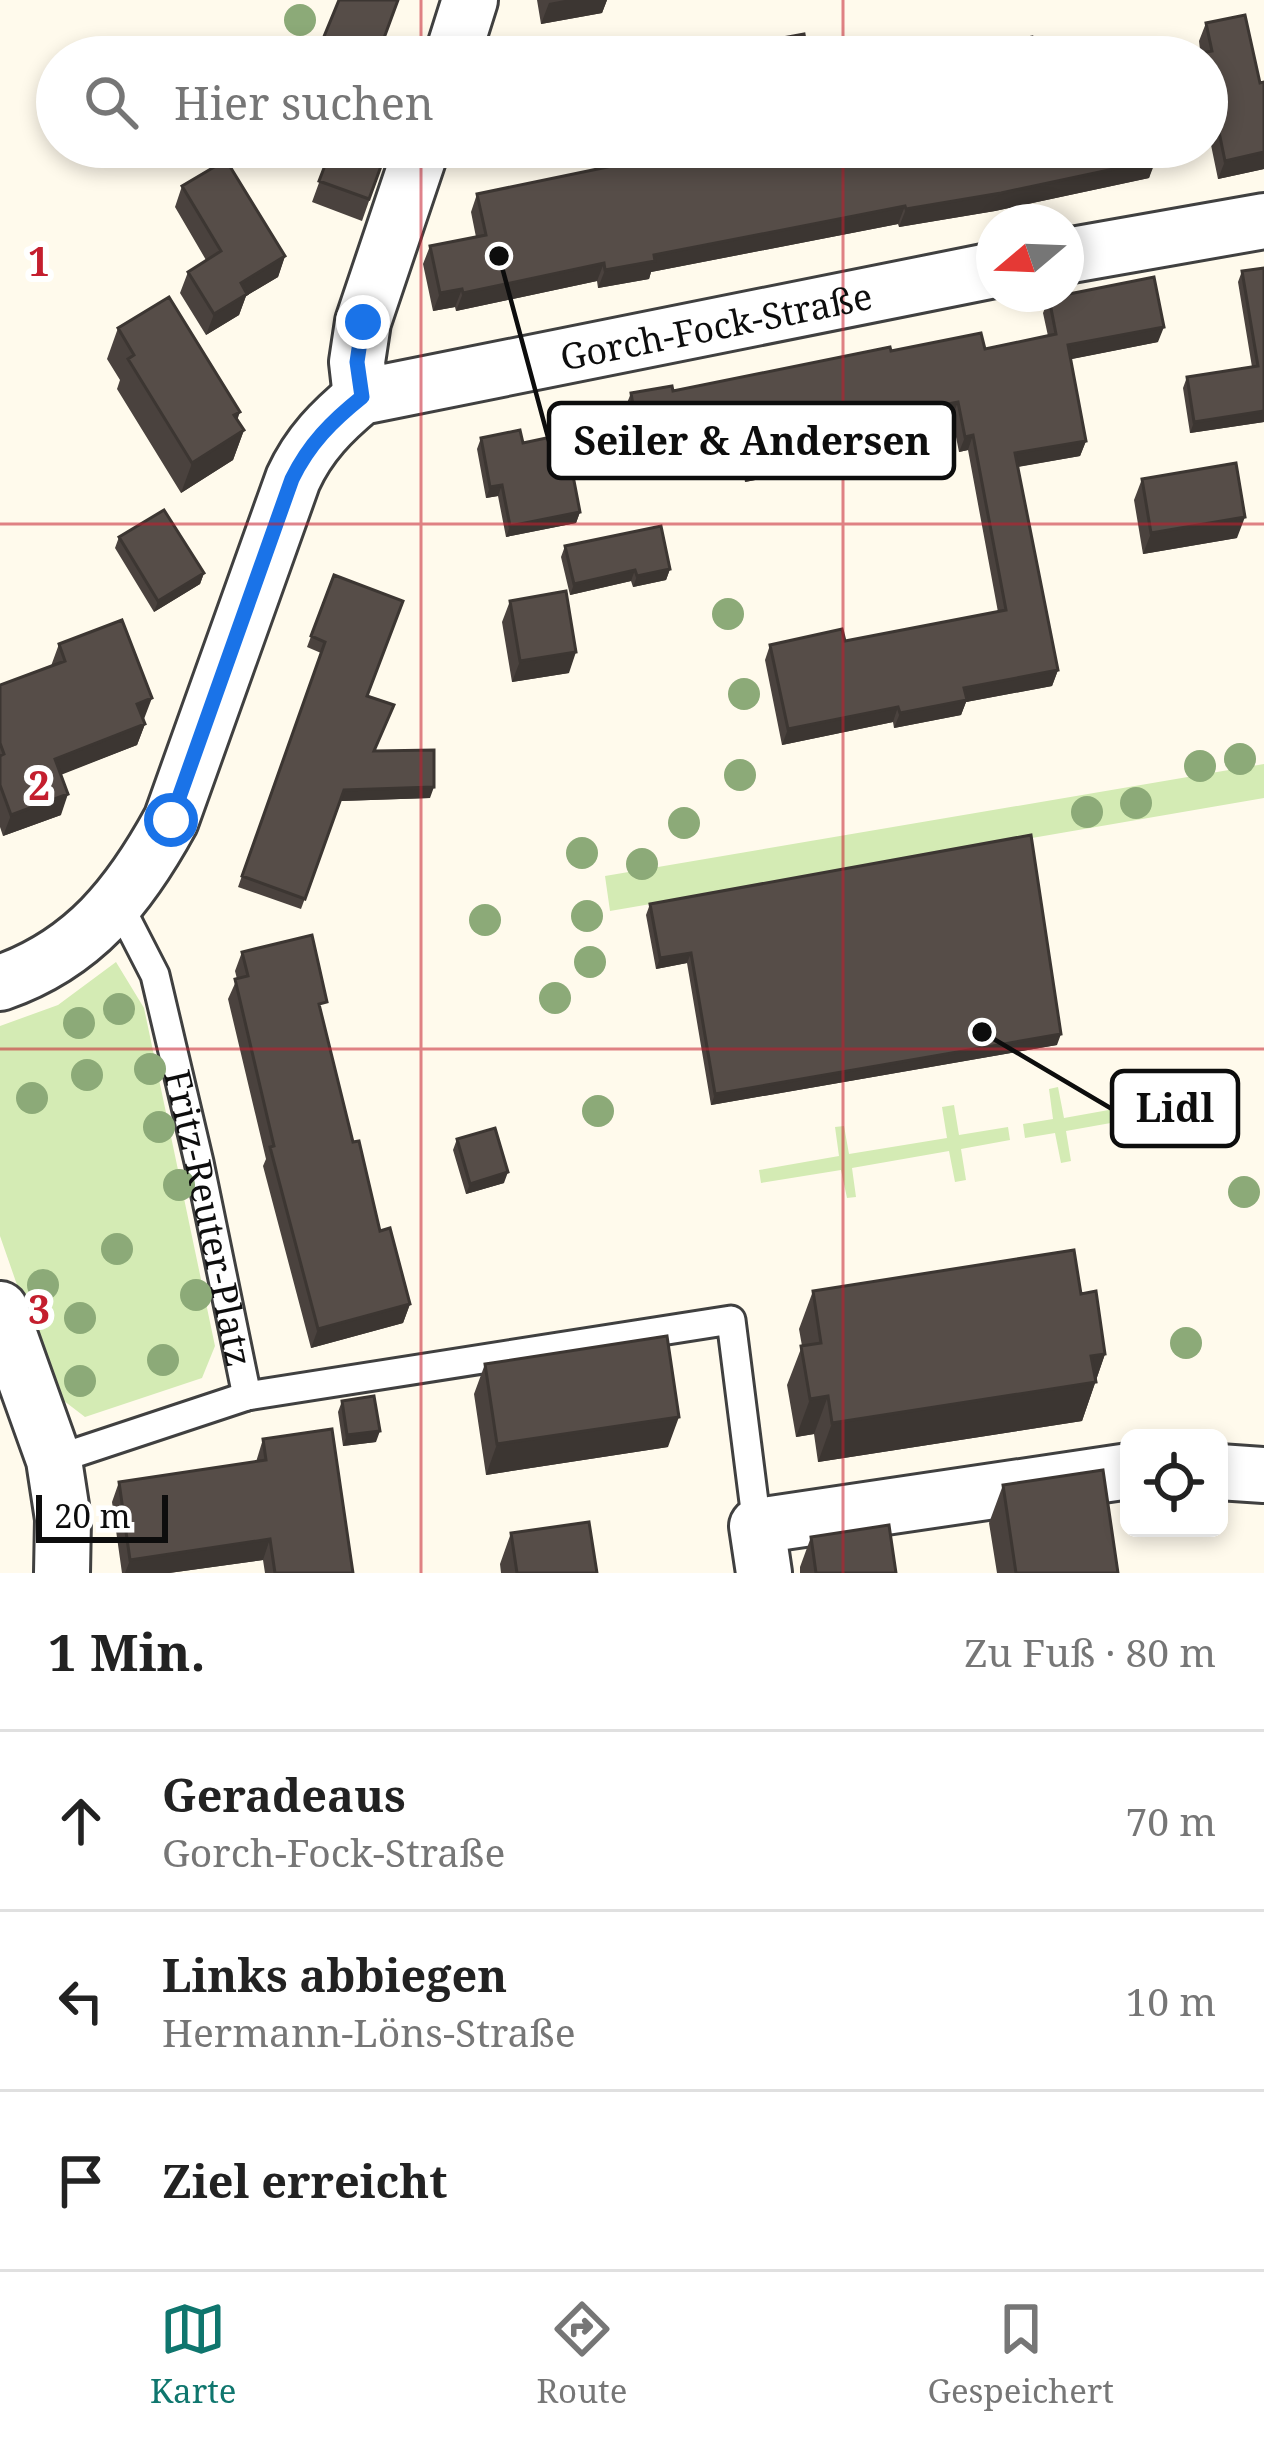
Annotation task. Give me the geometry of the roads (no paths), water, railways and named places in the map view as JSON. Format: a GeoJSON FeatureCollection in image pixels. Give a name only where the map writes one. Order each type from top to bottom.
{"type":"FeatureCollection","features":[{"type":"Feature","properties":{"kind":"street"},"geometry":{"type":"LineString","coordinates":[[459,36],[470,0]]}},
{"type":"Feature","properties":{"kind":"street"},"geometry":{"type":"LineString","coordinates":[[0,983],[49,961],[90,932],[144,868],[171,820],[298,466],[328,424],[362,397],[357,362],[363,322],[415,168]]}},
{"type":"Feature","properties":{"kind":"street"},"geometry":{"type":"LineString","coordinates":[[1084,253],[1264,221]]}},
{"type":"Feature","properties":{"kind":"street","name":"Gorch-Fock-Straße"},"geometry":{"type":"LineString","coordinates":[[362,397],[976,274]]}},
{"type":"Feature","properties":{"kind":"street"},"geometry":{"type":"LineString","coordinates":[[0,1309],[54,1460],[61,1490],[62,1573]]}},
{"type":"Feature","properties":{"kind":"street"},"geometry":{"type":"LineString","coordinates":[[760,1550],[1120,1473]]}},
{"type":"Feature","properties":{"kind":"lane","name":"Fritz-Reuter-Platz"},"geometry":{"type":"LineString","coordinates":[[54,1460],[247,1396],[155,975],[118,903]]}},
{"type":"Feature","properties":{"kind":"lane"},"geometry":{"type":"LineString","coordinates":[[247,1396],[730,1319],[760,1550]]}},
{"type":"Feature","properties":{"kind":"place","name":"Seiler & Andersen"},"geometry":{"type":"Point","coordinates":[499,256]}},
{"type":"Feature","properties":{"kind":"place","name":"Lidl"},"geometry":{"type":"Point","coordinates":[982,1032]}}]}
